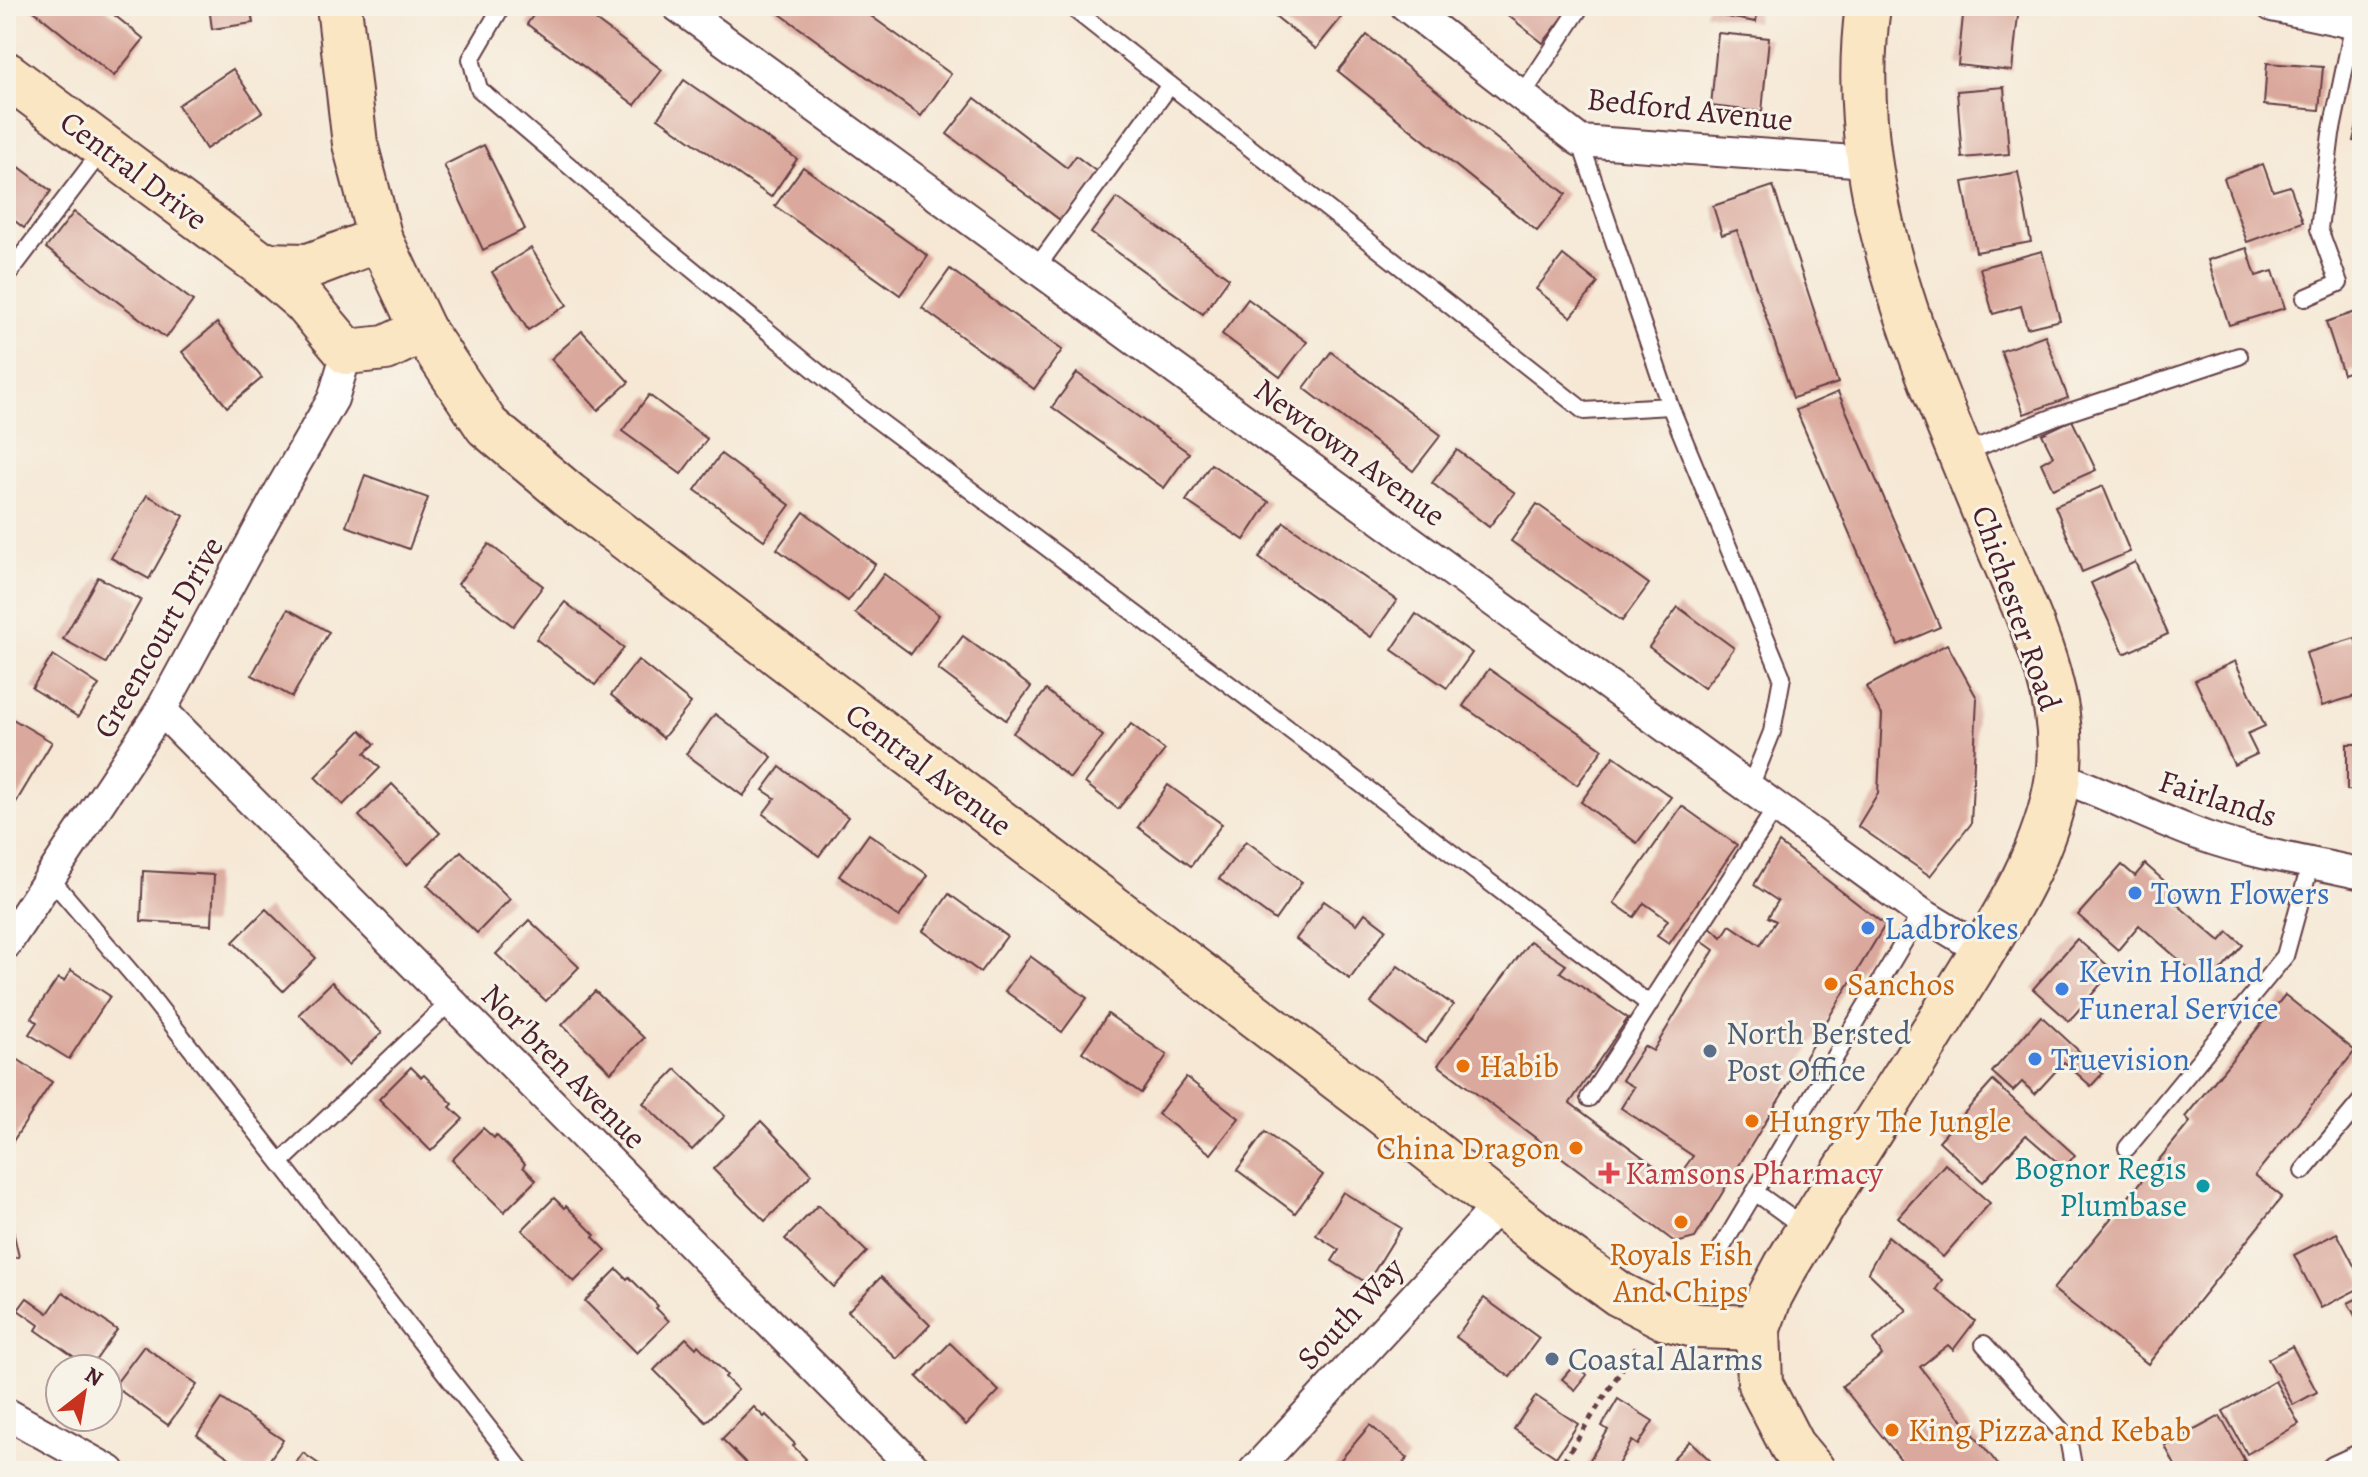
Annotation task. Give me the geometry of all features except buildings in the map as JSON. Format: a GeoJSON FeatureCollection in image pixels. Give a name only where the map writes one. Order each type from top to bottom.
{"type":"FeatureCollection","features":[{"type":"Feature","properties":{"kind":"street","name":"Central Avenue"},"geometry":{"type":"LineString","coordinates":[[339,6],[355,144],[380,239],[423,330],[487,426],[568,494],[1619,1294],[1666,1318],[1698,1326],[1758,1328]]}},
{"type":"Feature","properties":{"kind":"street","name":"Newtown Avenue"},"geometry":{"type":"LineString","coordinates":[[677,6],[1921,913],[1983,951]]}},
{"type":"Feature","properties":{"kind":"street","name":"Bedford Avenue"},"geometry":{"type":"LineString","coordinates":[[1406,6],[1580,141],[1867,162]]}},
{"type":"Feature","properties":{"kind":"street","name":"Chichester Road"},"geometry":{"type":"LineString","coordinates":[[1813,1471],[1792,1446],[1760,1384],[1758,1328],[1770,1296],[1808,1230],[1983,951],[2030,867],[2058,776],[2059,734],[2054,693],[2027,616],[1891,269],[1867,162],[1862,91],[1868,6]]}},
{"type":"Feature","properties":{"kind":"street"},"geometry":{"type":"LineString","coordinates":[[2272,6],[2358,24]]}},
{"type":"Feature","properties":{"kind":"street","name":"Central Drive"},"geometry":{"type":"LineString","coordinates":[[6,74],[262,265],[305,302],[347,352]]}},
{"type":"Feature","properties":{"kind":"street"},"geometry":{"type":"LineString","coordinates":[[262,265],[309,266],[380,239]]}},
{"type":"Feature","properties":{"kind":"street"},"geometry":{"type":"LineString","coordinates":[[305,302],[323,261]]}},
{"type":"Feature","properties":{"kind":"street"},"geometry":{"type":"LineString","coordinates":[[347,352],[386,348],[423,330]]}},
{"type":"Feature","properties":{"kind":"street","name":"Greencourt Drive"},"geometry":{"type":"LineString","coordinates":[[6,944],[161,710],[333,399],[347,352]]}},
{"type":"Feature","properties":{"kind":"street","name":"Nor'bren Avenue"},"geometry":{"type":"LineString","coordinates":[[161,710],[917,1471]]}},
{"type":"Feature","properties":{"kind":"street","name":"Fairlands"},"geometry":{"type":"LineString","coordinates":[[2058,776],[2156,819],[2211,839],[2362,874]]}},
{"type":"Feature","properties":{"kind":"street","name":"South Way"},"geometry":{"type":"LineString","coordinates":[[1254,1471],[1499,1205]]}},
{"type":"Feature","properties":{"kind":"street"},"geometry":{"type":"LineString","coordinates":[[6,1413],[110,1471]]}},
{"type":"Feature","properties":{"kind":"street"},"geometry":{"type":"LineString","coordinates":[[2336,1471],[2362,1459]]}},
{"type":"Feature","properties":{"kind":"lane"},"geometry":{"type":"LineString","coordinates":[[502,6],[471,59],[479,89],[864,410],[1649,1004]]}},
{"type":"Feature","properties":{"kind":"lane"},"geometry":{"type":"LineString","coordinates":[[1070,6],[1584,411],[1670,406]]}},
{"type":"Feature","properties":{"kind":"lane"},"geometry":{"type":"LineString","coordinates":[[1521,97],[1581,6]]}},
{"type":"Feature","properties":{"kind":"lane"},"geometry":{"type":"LineString","coordinates":[[2305,298],[2339,283],[2319,229],[2331,134],[2358,24]]}},
{"type":"Feature","properties":{"kind":"lane"},"geometry":{"type":"LineString","coordinates":[[1036,268],[1170,85]]}},
{"type":"Feature","properties":{"kind":"lane"},"geometry":{"type":"LineString","coordinates":[[1580,141],[1670,406],[1782,677],[1772,732],[1750,787]]}},
{"type":"Feature","properties":{"kind":"lane"},"geometry":{"type":"LineString","coordinates":[[6,277],[104,148]]}},
{"type":"Feature","properties":{"kind":"lane"},"geometry":{"type":"LineString","coordinates":[[1961,454],[2054,417],[2239,356]]}},
{"type":"Feature","properties":{"kind":"lane"},"geometry":{"type":"LineString","coordinates":[[1589,1098],[1777,806]]}},
{"type":"Feature","properties":{"kind":"lane"},"geometry":{"type":"LineString","coordinates":[[2127,1148],[2285,956],[2311,862]]}},
{"type":"Feature","properties":{"kind":"lane"},"geometry":{"type":"LineString","coordinates":[[50,878],[139,982],[522,1471]]}},
{"type":"Feature","properties":{"kind":"lane"},"geometry":{"type":"LineString","coordinates":[[1719,1252],[1921,913]]}},
{"type":"Feature","properties":{"kind":"lane"},"geometry":{"type":"LineString","coordinates":[[281,1162],[450,1002]]}},
{"type":"Feature","properties":{"kind":"lane"},"geometry":{"type":"LineString","coordinates":[[2303,1171],[2362,1100]]}},
{"type":"Feature","properties":{"kind":"lane"},"geometry":{"type":"LineString","coordinates":[[1755,1192],[1808,1230]]}},
{"type":"Feature","properties":{"kind":"lane"},"geometry":{"type":"LineString","coordinates":[[1984,1344],[2068,1438],[2074,1471]]}},
{"type":"Feature","properties":{"kind":"path"},"geometry":{"type":"LineString","coordinates":[[1557,1471],[1655,1312]]}},
{"type":"Feature","properties":{"kind":"place","name":"Town Flowers"},"geometry":{"type":"Point","coordinates":[2135,893]}},
{"type":"Feature","properties":{"kind":"place","name":"Ladbrokes"},"geometry":{"type":"Point","coordinates":[1868,928]}},
{"type":"Feature","properties":{"kind":"place","name":"Sanchos"},"geometry":{"type":"Point","coordinates":[1831,984]}},
{"type":"Feature","properties":{"kind":"place","name":"Kevin Holland Funeral Service"},"geometry":{"type":"Point","coordinates":[2062,989]}},
{"type":"Feature","properties":{"kind":"place","name":"North Bersted Post Office"},"geometry":{"type":"Point","coordinates":[1710,1051]}},
{"type":"Feature","properties":{"kind":"place","name":"Truevision"},"geometry":{"type":"Point","coordinates":[2035,1059]}},
{"type":"Feature","properties":{"kind":"place","name":"Habib"},"geometry":{"type":"Point","coordinates":[1463,1066]}},
{"type":"Feature","properties":{"kind":"place","name":"Hungry The Jungle"},"geometry":{"type":"Point","coordinates":[1752,1121]}},
{"type":"Feature","properties":{"kind":"place","name":"China Dragon"},"geometry":{"type":"Point","coordinates":[1576,1148]}},
{"type":"Feature","properties":{"kind":"place","name":"Kamsons Pharmacy"},"geometry":{"type":"Point","coordinates":[1609,1173]}},
{"type":"Feature","properties":{"kind":"place","name":"Bognor Regis Plumbase"},"geometry":{"type":"Point","coordinates":[2203,1186]}},
{"type":"Feature","properties":{"kind":"place","name":"Royals Fish And Chips"},"geometry":{"type":"Point","coordinates":[1681,1222]}},
{"type":"Feature","properties":{"kind":"place","name":"Coastal Alarms"},"geometry":{"type":"Point","coordinates":[1552,1359]}},
{"type":"Feature","properties":{"kind":"place","name":"King Pizza and Kebab"},"geometry":{"type":"Point","coordinates":[1892,1430]}}]}
